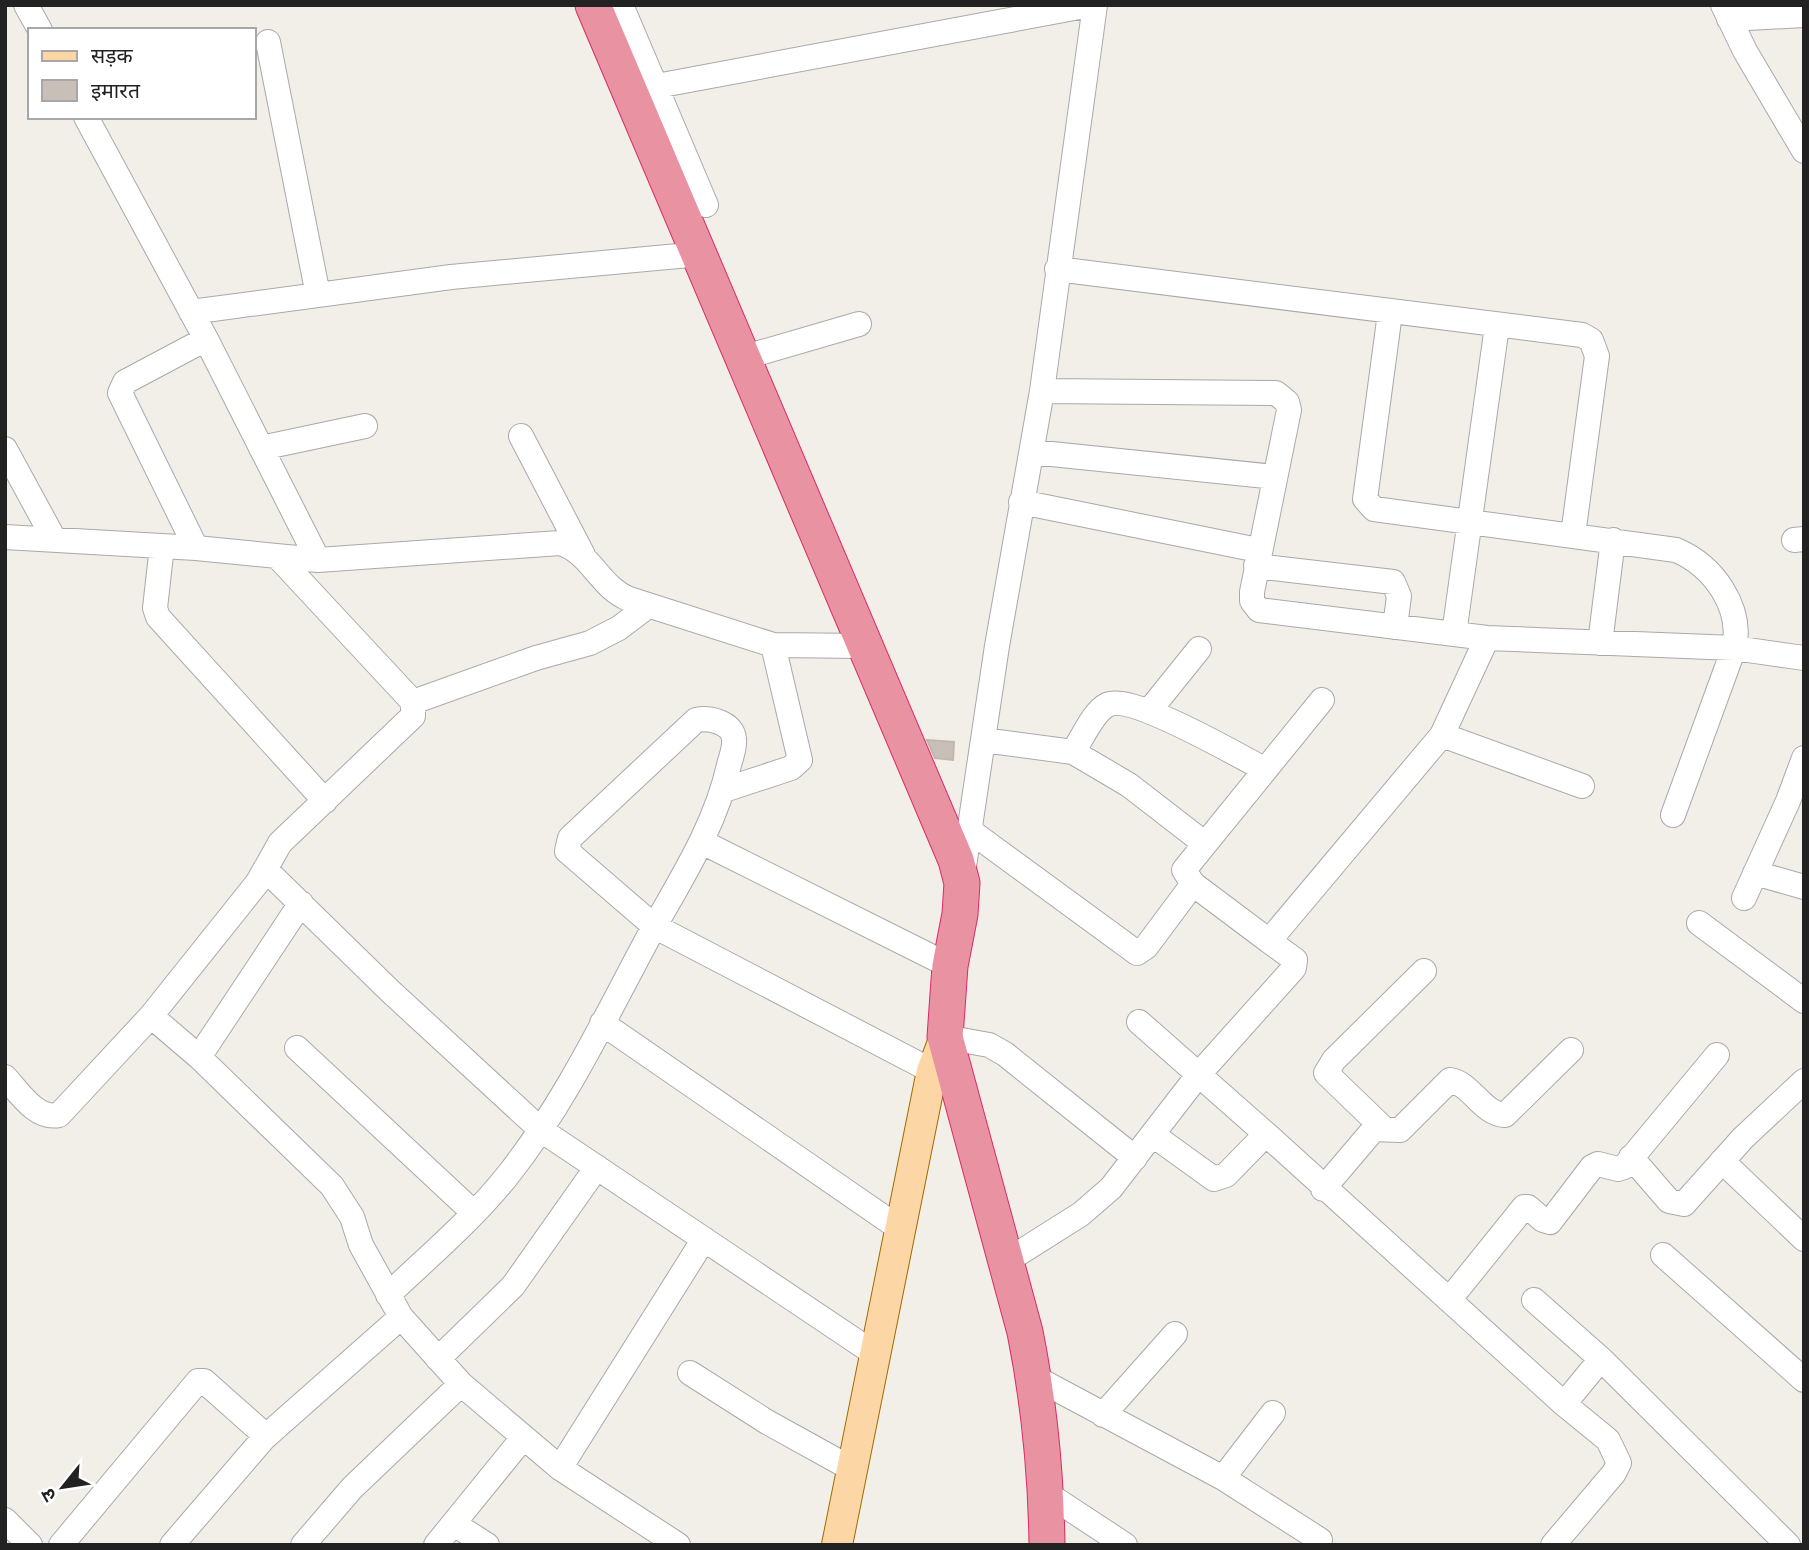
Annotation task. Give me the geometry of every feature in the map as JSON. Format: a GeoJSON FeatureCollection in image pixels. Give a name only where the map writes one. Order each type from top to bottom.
{"type":"FeatureCollection","features":[{"type":"Feature","properties":{"kind":"highway"},"geometry":{"type":"LineString","coordinates":[[593,5],[643,89],[700,254],[949,842],[962,883],[960,914],[950,965],[945,1037],[1034,1377],[1046,1493],[1047,1545]]}},
{"type":"Feature","properties":{"kind":"main road"},"geometry":{"type":"LineString","coordinates":[[837,1545],[932,1071],[945,1037]]}},
{"type":"Feature","properties":{"kind":"street"},"geometry":{"type":"LineString","coordinates":[[26,5],[39,28]]}},
{"type":"Feature","properties":{"kind":"street"},"geometry":{"type":"LineString","coordinates":[[621,5],[643,89],[706,205]]}},
{"type":"Feature","properties":{"kind":"street"},"geometry":{"type":"LineString","coordinates":[[643,89],[1092,5],[1042,391],[1021,502],[962,883]]}},
{"type":"Feature","properties":{"kind":"street"},"geometry":{"type":"LineString","coordinates":[[1726,12],[1804,15]]}},
{"type":"Feature","properties":{"kind":"street"},"geometry":{"type":"LineString","coordinates":[[1726,12],[1804,151]]}},
{"type":"Feature","properties":{"kind":"street"},"geometry":{"type":"LineString","coordinates":[[268,42],[318,295]]}},
{"type":"Feature","properties":{"kind":"street"},"geometry":{"type":"LineString","coordinates":[[87,119],[206,339],[318,560]]}},
{"type":"Feature","properties":{"kind":"street"},"geometry":{"type":"LineString","coordinates":[[191,312],[451,277],[700,254]]}},
{"type":"Feature","properties":{"kind":"street"},"geometry":{"type":"LineString","coordinates":[[1057,269],[1390,313],[1582,335],[1595,347],[1597,356],[1573,535]]}},
{"type":"Feature","properties":{"kind":"street"},"geometry":{"type":"LineString","coordinates":[[1390,313],[1365,499],[1374,509],[1676,550],[1702,566],[1735,615],[1738,629],[1734,648],[1673,815]]}},
{"type":"Feature","properties":{"kind":"street"},"geometry":{"type":"LineString","coordinates":[[742,358],[859,324]]}},
{"type":"Feature","properties":{"kind":"street"},"geometry":{"type":"LineString","coordinates":[[1454,634],[1497,326]]}},
{"type":"Feature","properties":{"kind":"street"},"geometry":{"type":"LineString","coordinates":[[196,548],[120,393],[125,382],[206,339]]}},
{"type":"Feature","properties":{"kind":"street"},"geometry":{"type":"LineString","coordinates":[[1042,391],[1276,393],[1287,402],[1289,410],[1257,558],[1252,601],[1259,610],[1487,638],[1734,648],[1804,658]]}},
{"type":"Feature","properties":{"kind":"street"},"geometry":{"type":"LineString","coordinates":[[261,448],[365,426]]}},
{"type":"Feature","properties":{"kind":"street"},"geometry":{"type":"LineString","coordinates":[[521,436],[583,555],[615,594],[773,645],[866,646]]}},
{"type":"Feature","properties":{"kind":"street"},"geometry":{"type":"LineString","coordinates":[[5,449],[54,539]]}},
{"type":"Feature","properties":{"kind":"street"},"geometry":{"type":"LineString","coordinates":[[1032,452],[1275,477]]}},
{"type":"Feature","properties":{"kind":"street"},"geometry":{"type":"LineString","coordinates":[[1021,502],[1257,558],[1393,582],[1399,596],[1395,627]]}},
{"type":"Feature","properties":{"kind":"street"},"geometry":{"type":"LineString","coordinates":[[5,537],[196,548],[318,560],[560,543],[571,546],[583,555]]}},
{"type":"Feature","properties":{"kind":"street"},"geometry":{"type":"LineString","coordinates":[[1601,643],[1612,540]]}},
{"type":"Feature","properties":{"kind":"street"},"geometry":{"type":"LineString","coordinates":[[162,547],[155,608],[158,617],[325,800]]}},
{"type":"Feature","properties":{"kind":"street"},"geometry":{"type":"LineString","coordinates":[[5,1077],[36,1111],[51,1117],[59,1115],[151,1016],[265,869],[280,843],[413,716],[413,702],[277,556]]}},
{"type":"Feature","properties":{"kind":"street"},"geometry":{"type":"LineString","coordinates":[[413,702],[536,658],[590,643],[619,628],[648,606]]}},
{"type":"Feature","properties":{"kind":"street"},"geometry":{"type":"LineString","coordinates":[[1269,941],[1442,736],[1487,638]]}},
{"type":"Feature","properties":{"kind":"street"},"geometry":{"type":"LineString","coordinates":[[724,790],[791,768],[800,760],[773,645]]}},
{"type":"Feature","properties":{"kind":"street"},"geometry":{"type":"LineString","coordinates":[[1149,711],[1199,649]]}},
{"type":"Feature","properties":{"kind":"street"},"geometry":{"type":"LineString","coordinates":[[1005,1262],[1099,1200],[1199,1074],[1294,968],[1295,960],[1291,955],[1193,884],[1184,870],[1322,700]]}},
{"type":"Feature","properties":{"kind":"street"},"geometry":{"type":"LineString","coordinates":[[1073,752],[1107,705],[1118,703],[1149,711],[1264,769]]}},
{"type":"Feature","properties":{"kind":"street"},"geometry":{"type":"LineString","coordinates":[[388,1295],[474,1213],[541,1130],[602,1023],[654,926],[702,842],[724,790],[734,736],[726,726],[704,718],[696,720],[570,838],[567,851],[654,926],[932,1071]]}},
{"type":"Feature","properties":{"kind":"street"},"geometry":{"type":"LineString","coordinates":[[1442,736],[1582,786]]}},
{"type":"Feature","properties":{"kind":"street"},"geometry":{"type":"LineString","coordinates":[[983,740],[1073,752],[1129,785],[1204,843]]}},
{"type":"Feature","properties":{"kind":"street"},"geometry":{"type":"LineString","coordinates":[[1744,898],[1804,758]]}},
{"type":"Feature","properties":{"kind":"street"},"geometry":{"type":"LineString","coordinates":[[969,830],[1137,953],[1146,947],[1193,884]]}},
{"type":"Feature","properties":{"kind":"street"},"geometry":{"type":"LineString","coordinates":[[702,842],[950,965]]}},
{"type":"Feature","properties":{"kind":"street"},"geometry":{"type":"LineString","coordinates":[[265,869],[541,1130],[875,1354]]}},
{"type":"Feature","properties":{"kind":"street"},"geometry":{"type":"LineString","coordinates":[[1755,873],[1804,887]]}},
{"type":"Feature","properties":{"kind":"street"},"geometry":{"type":"LineString","coordinates":[[199,1057],[300,903]]}},
{"type":"Feature","properties":{"kind":"street"},"geometry":{"type":"LineString","coordinates":[[1699,923],[1804,1002]]}},
{"type":"Feature","properties":{"kind":"street"},"geometry":{"type":"LineString","coordinates":[[1424,971],[1334,1060],[1326,1073],[1390,1132],[1400,1130],[1450,1080],[1459,1083],[1494,1113],[1505,1115],[1571,1050]]}},
{"type":"Feature","properties":{"kind":"street"},"geometry":{"type":"LineString","coordinates":[[151,1016],[199,1057],[332,1186],[352,1217],[361,1245],[401,1317],[461,1384],[559,1468],[678,1545]]}},
{"type":"Feature","properties":{"kind":"street"},"geometry":{"type":"LineString","coordinates":[[1139,1022],[1564,1404],[1608,1440],[1619,1463],[1614,1473],[1553,1545]]}},
{"type":"Feature","properties":{"kind":"street"},"geometry":{"type":"LineString","coordinates":[[602,1023],[899,1228]]}},
{"type":"Feature","properties":{"kind":"street"},"geometry":{"type":"LineString","coordinates":[[945,1037],[989,1045],[1005,1054],[1135,1158]]}},
{"type":"Feature","properties":{"kind":"street"},"geometry":{"type":"LineString","coordinates":[[298,1048],[474,1213]]}},
{"type":"Feature","properties":{"kind":"street"},"geometry":{"type":"LineString","coordinates":[[1449,1300],[1524,1207],[1528,1206],[1542,1220],[1550,1222],[1592,1167],[1598,1164],[1618,1169],[1717,1055]]}},
{"type":"Feature","properties":{"kind":"street"},"geometry":{"type":"LineString","coordinates":[[1631,1157],[1676,1205],[1690,1198],[1722,1161],[1804,1081]]}},
{"type":"Feature","properties":{"kind":"street"},"geometry":{"type":"LineString","coordinates":[[1323,1189],[1370,1133],[1383,1128]]}},
{"type":"Feature","properties":{"kind":"street"},"geometry":{"type":"LineString","coordinates":[[1153,1135],[1214,1179],[1226,1175],[1266,1134]]}},
{"type":"Feature","properties":{"kind":"street"},"geometry":{"type":"LineString","coordinates":[[1722,1161],[1804,1239]]}},
{"type":"Feature","properties":{"kind":"street"},"geometry":{"type":"LineString","coordinates":[[438,1359],[513,1286],[597,1167]]}},
{"type":"Feature","properties":{"kind":"street"},"geometry":{"type":"LineString","coordinates":[[559,1468],[704,1239]]}},
{"type":"Feature","properties":{"kind":"street"},"geometry":{"type":"LineString","coordinates":[[1663,1255],[1804,1380]]}},
{"type":"Feature","properties":{"kind":"street"},"geometry":{"type":"LineString","coordinates":[[1534,1300],[1601,1359],[1788,1545]]}},
{"type":"Feature","properties":{"kind":"street"},"geometry":{"type":"LineString","coordinates":[[172,1545],[266,1436],[401,1317]]}},
{"type":"Feature","properties":{"kind":"street"},"geometry":{"type":"LineString","coordinates":[[1104,1415],[1175,1334]]}},
{"type":"Feature","properties":{"kind":"street"},"geometry":{"type":"LineString","coordinates":[[1564,1404],[1601,1359]]}},
{"type":"Feature","properties":{"kind":"street"},"geometry":{"type":"LineString","coordinates":[[690,1373],[778,1429],[852,1469]]}},
{"type":"Feature","properties":{"kind":"street"},"geometry":{"type":"LineString","coordinates":[[1034,1377],[1223,1478],[1320,1540]]}},
{"type":"Feature","properties":{"kind":"street"},"geometry":{"type":"LineString","coordinates":[[61,1545],[198,1381],[204,1381],[266,1436]]}},
{"type":"Feature","properties":{"kind":"street"},"geometry":{"type":"LineString","coordinates":[[303,1545],[352,1488],[461,1384]]}},
{"type":"Feature","properties":{"kind":"street"},"geometry":{"type":"LineString","coordinates":[[1223,1478],[1273,1413]]}},
{"type":"Feature","properties":{"kind":"street"},"geometry":{"type":"LineString","coordinates":[[436,1545],[522,1439]]}},
{"type":"Feature","properties":{"kind":"street"},"geometry":{"type":"LineString","coordinates":[[1046,1493],[1125,1545]]}},
{"type":"Feature","properties":{"kind":"street"},"geometry":{"type":"LineString","coordinates":[[454,1524],[487,1545]]}},
{"type":"Feature","properties":{"kind":"building"},"geometry":{"type":"Polygon","coordinates":[[[927,740],[954,742],[953,760],[935,758],[927,740]]]}}]}
